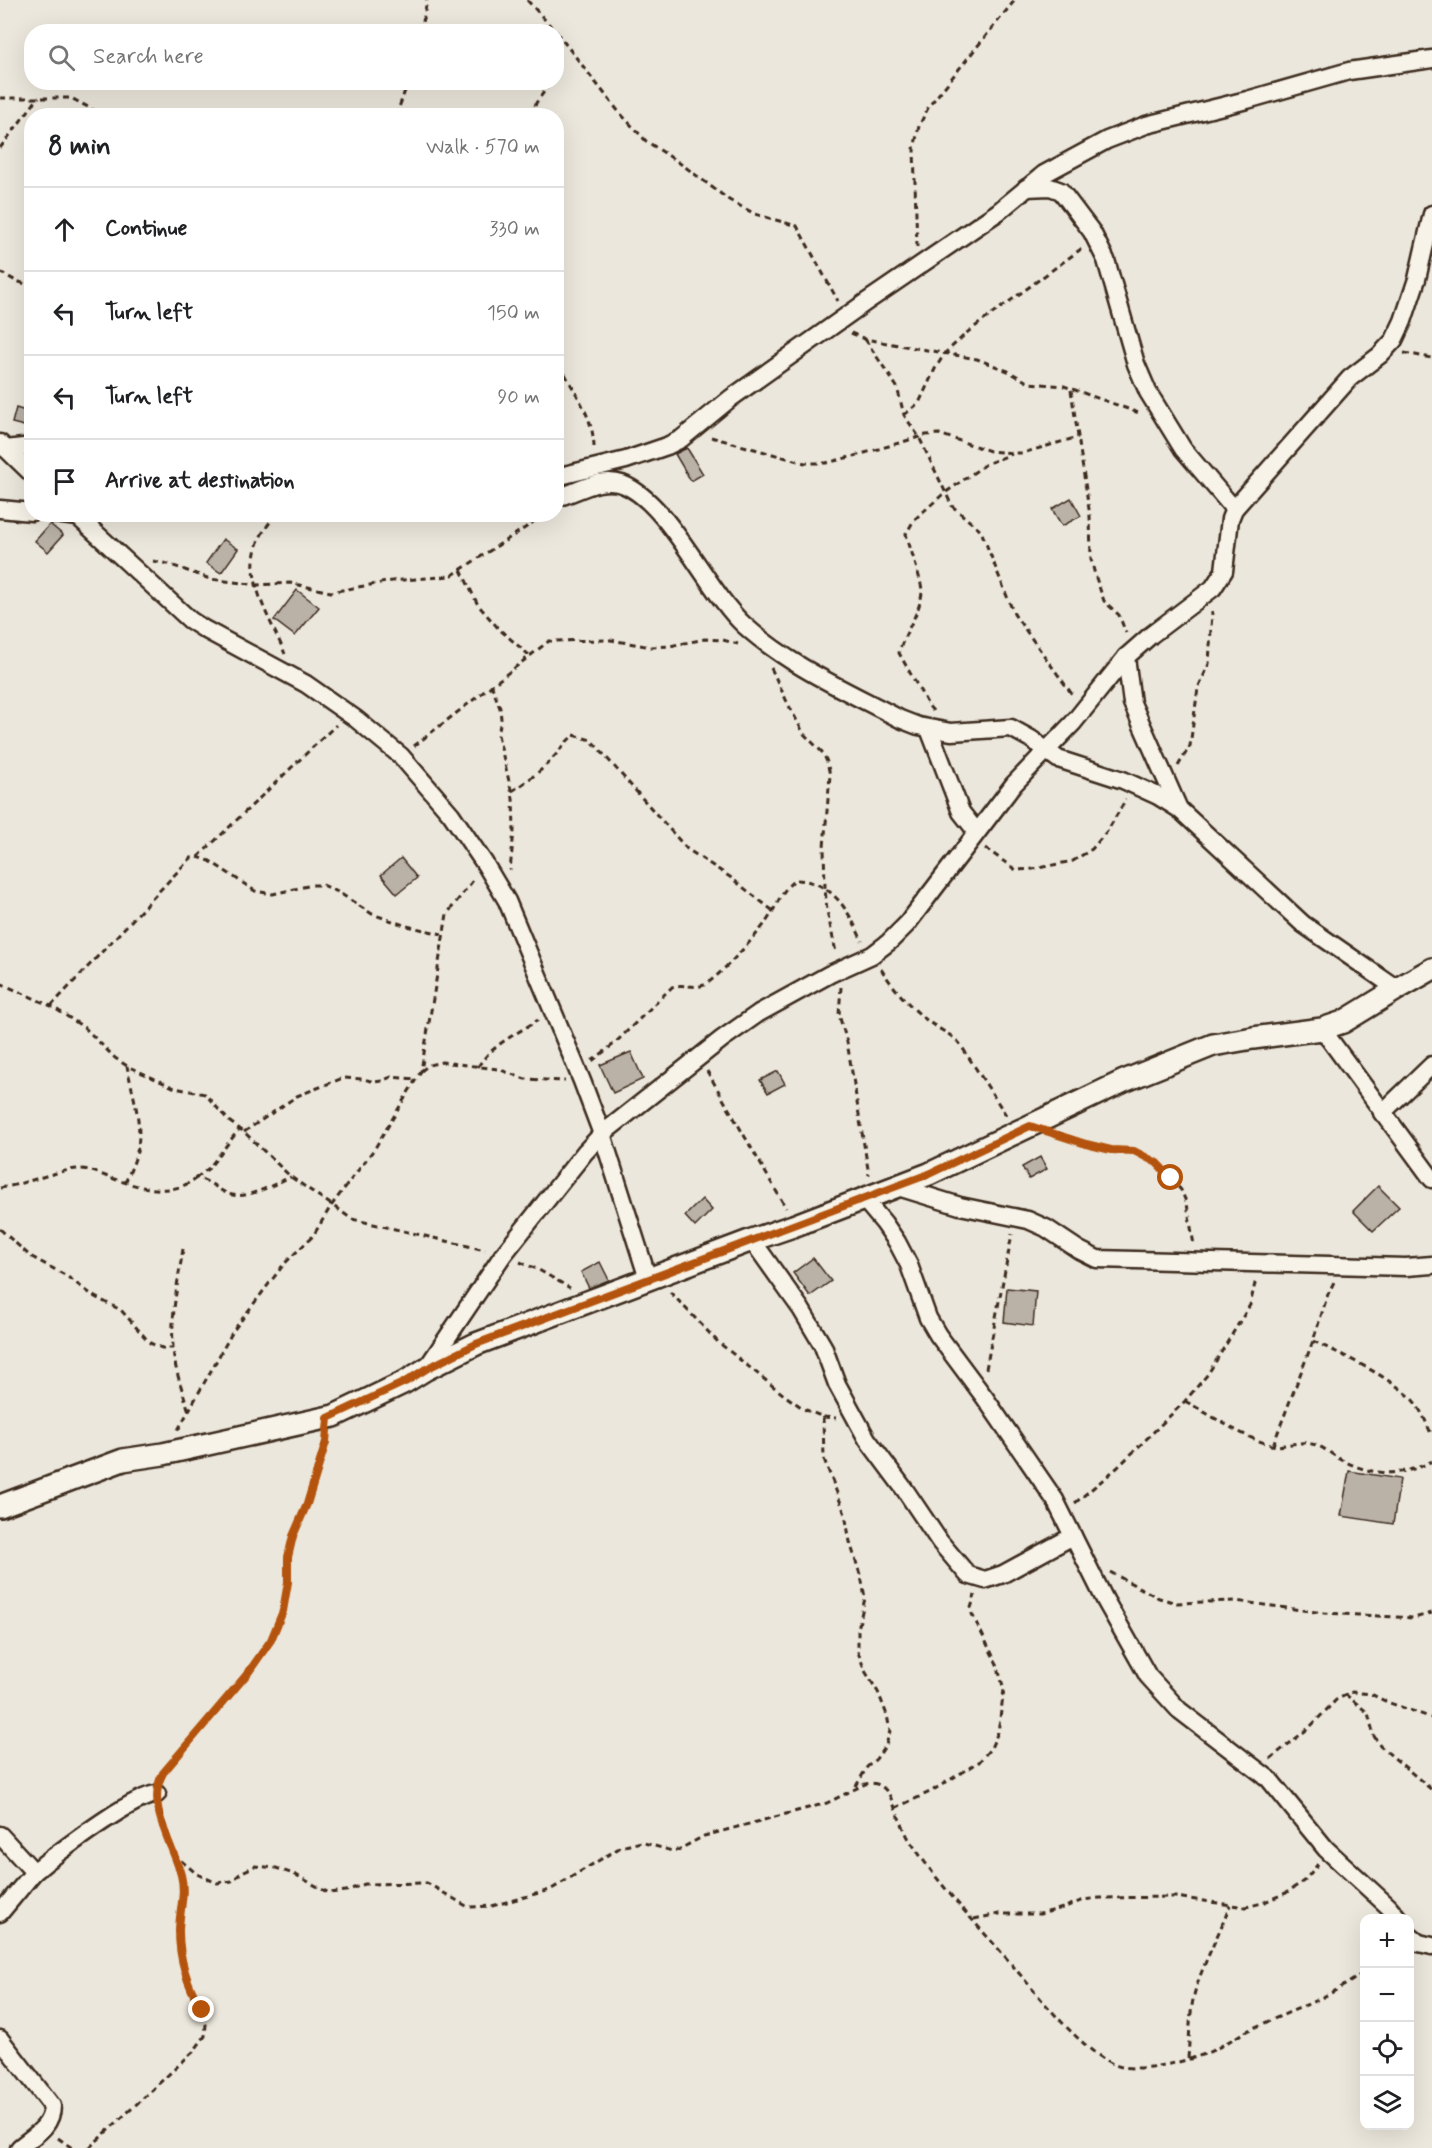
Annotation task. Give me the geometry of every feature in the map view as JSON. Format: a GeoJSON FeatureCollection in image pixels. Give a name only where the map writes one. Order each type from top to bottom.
{"type":"FeatureCollection","features":[{"type":"Feature","properties":{"kind":"street"},"geometry":{"type":"LineString","coordinates":[[564,475],[626,460],[668,446],[692,431],[731,398],[842,319],[998,212],[1044,174],[1107,140],[1146,125],[1247,100],[1349,71],[1432,59]]}},
{"type":"Feature","properties":{"kind":"street"},"geometry":{"type":"LineString","coordinates":[[1026,188],[1050,187],[1061,191],[1095,239],[1106,260],[1136,364],[1148,392],[1183,449],[1234,509]]}},
{"type":"Feature","properties":{"kind":"street"},"geometry":{"type":"LineString","coordinates":[[426,1369],[503,1255],[602,1134],[759,1013],[830,974],[870,956],[889,942],[907,924],[1014,784],[1083,711],[1130,652],[1213,588],[1224,571],[1230,519],[1234,509],[1350,378],[1387,349],[1400,330],[1414,290],[1432,214]]}},
{"type":"Feature","properties":{"kind":"street"},"geometry":{"type":"LineString","coordinates":[[3,446],[24,446]]}},
{"type":"Feature","properties":{"kind":"street"},"geometry":{"type":"LineString","coordinates":[[3,446],[24,466]]}},
{"type":"Feature","properties":{"kind":"street"},"geometry":{"type":"LineString","coordinates":[[564,495],[582,487],[604,483],[621,483],[633,490],[662,517],[727,606],[753,632],[796,663],[900,719],[929,729],[951,732],[1011,728],[1031,739],[1058,759],[1111,775],[1179,808],[1303,924],[1397,988]]}},
{"type":"Feature","properties":{"kind":"street"},"geometry":{"type":"LineString","coordinates":[[0,509],[24,511]]}},
{"type":"Feature","properties":{"kind":"street"},"geometry":{"type":"LineString","coordinates":[[83,522],[190,620],[306,684],[347,713],[401,756],[451,814],[504,896],[528,949],[602,1134],[651,1278]]}},
{"type":"Feature","properties":{"kind":"street"},"geometry":{"type":"LineString","coordinates":[[1130,652],[1132,703],[1179,808]]}},
{"type":"Feature","properties":{"kind":"street"},"geometry":{"type":"LineString","coordinates":[[929,729],[961,812],[974,834]]}},
{"type":"Feature","properties":{"kind":"street"},"geometry":{"type":"LineString","coordinates":[[0,1506],[123,1460],[163,1454],[328,1418],[405,1382],[476,1344],[929,1174],[1124,1081],[1213,1045],[1322,1029],[1343,1022],[1432,969]]}},
{"type":"Feature","properties":{"kind":"street"},"geometry":{"type":"LineString","coordinates":[[1322,1029],[1432,1179]]}},
{"type":"Feature","properties":{"kind":"street"},"geometry":{"type":"LineString","coordinates":[[1382,1113],[1432,1065]]}},
{"type":"Feature","properties":{"kind":"street"},"geometry":{"type":"LineString","coordinates":[[895,1186],[960,1206],[1028,1220],[1046,1228],[1097,1259],[1406,1267],[1432,1265]]}},
{"type":"Feature","properties":{"kind":"street"},"geometry":{"type":"LineString","coordinates":[[867,1196],[909,1265],[928,1318],[1049,1491],[1148,1676],[1179,1710],[1257,1770],[1282,1793],[1326,1850],[1395,1914]]}},
{"type":"Feature","properties":{"kind":"street"},"geometry":{"type":"LineString","coordinates":[[752,1240],[801,1309],[823,1346],[837,1384],[867,1439],[940,1542],[968,1575],[985,1580],[1003,1574],[1073,1536]]}},
{"type":"Feature","properties":{"kind":"street"},"geometry":{"type":"LineString","coordinates":[[0,1913],[33,1872],[122,1810],[157,1794]]}},
{"type":"Feature","properties":{"kind":"street"},"geometry":{"type":"LineString","coordinates":[[0,1835],[33,1872]]}},
{"type":"Feature","properties":{"kind":"street"},"geometry":{"type":"LineString","coordinates":[[1414,1939],[1419,1943],[1432,1946]]}},
{"type":"Feature","properties":{"kind":"street"},"geometry":{"type":"LineString","coordinates":[[0,2039],[52,2106],[52,2114],[44,2128],[19,2148]]}},
{"type":"Feature","properties":{"kind":"path"},"geometry":{"type":"LineString","coordinates":[[422,24],[427,0]]}},
{"type":"Feature","properties":{"kind":"path"},"geometry":{"type":"LineString","coordinates":[[527,0],[549,24]]}},
{"type":"Feature","properties":{"kind":"path"},"geometry":{"type":"LineString","coordinates":[[917,267],[914,149],[919,126],[929,106],[1015,0]]}},
{"type":"Feature","properties":{"kind":"path"},"geometry":{"type":"LineString","coordinates":[[564,42],[619,112],[646,141],[729,200],[755,214],[797,226],[851,333],[865,339],[977,360],[1000,367],[1029,383],[1064,386],[1125,407],[1147,418]]}},
{"type":"Feature","properties":{"kind":"path"},"geometry":{"type":"LineString","coordinates":[[399,108],[405,90]]}},
{"type":"Feature","properties":{"kind":"path"},"geometry":{"type":"LineString","coordinates":[[534,108],[545,90]]}},
{"type":"Feature","properties":{"kind":"path"},"geometry":{"type":"LineString","coordinates":[[31,108],[39,97]]}},
{"type":"Feature","properties":{"kind":"path"},"geometry":{"type":"LineString","coordinates":[[0,98],[71,98],[90,108]]}},
{"type":"Feature","properties":{"kind":"path"},"geometry":{"type":"LineString","coordinates":[[0,148],[24,117]]}},
{"type":"Feature","properties":{"kind":"path"},"geometry":{"type":"LineString","coordinates":[[904,415],[918,404],[945,353],[969,331],[1095,239]]}},
{"type":"Feature","properties":{"kind":"path"},"geometry":{"type":"LineString","coordinates":[[0,272],[24,284]]}},
{"type":"Feature","properties":{"kind":"path"},"geometry":{"type":"LineString","coordinates":[[865,339],[897,387],[904,415],[919,437],[956,511],[981,531],[1014,614],[1083,711]]}},
{"type":"Feature","properties":{"kind":"path"},"geometry":{"type":"LineString","coordinates":[[1387,349],[1432,358]]}},
{"type":"Feature","properties":{"kind":"path"},"geometry":{"type":"LineString","coordinates":[[564,371],[590,421],[594,437],[594,455],[598,467]]}},
{"type":"Feature","properties":{"kind":"path"},"geometry":{"type":"LineString","coordinates":[[1071,389],[1090,516],[1091,559],[1104,601],[1119,615],[1130,652]]}},
{"type":"Feature","properties":{"kind":"path"},"geometry":{"type":"LineString","coordinates":[[692,431],[762,453],[805,463],[837,460],[919,437],[939,434],[990,451],[1014,453],[1023,453],[1078,437]]}},
{"type":"Feature","properties":{"kind":"path"},"geometry":{"type":"LineString","coordinates":[[934,712],[899,653],[902,641],[919,606],[923,590],[906,534],[914,520],[946,493],[986,464],[1014,453]]}},
{"type":"Feature","properties":{"kind":"path"},"geometry":{"type":"LineString","coordinates":[[271,522],[261,536],[254,556],[253,570],[259,596],[294,678]]}},
{"type":"Feature","properties":{"kind":"path"},"geometry":{"type":"LineString","coordinates":[[125,561],[152,561],[168,564],[210,579],[258,585],[290,583],[331,592],[392,581],[451,576],[533,522]]}},
{"type":"Feature","properties":{"kind":"path"},"geometry":{"type":"LineString","coordinates":[[461,570],[477,605],[499,629],[529,655]]}},
{"type":"Feature","properties":{"kind":"path"},"geometry":{"type":"LineString","coordinates":[[1168,783],[1190,746],[1198,688],[1209,664],[1213,588]]}},
{"type":"Feature","properties":{"kind":"path"},"geometry":{"type":"LineString","coordinates":[[401,756],[549,641],[611,640],[651,647],[705,639],[723,640],[742,645]]}},
{"type":"Feature","properties":{"kind":"path"},"geometry":{"type":"LineString","coordinates":[[770,665],[804,734],[823,753],[830,775],[824,847],[827,911],[836,947],[830,974]]}},
{"type":"Feature","properties":{"kind":"path"},"geometry":{"type":"LineString","coordinates":[[491,684],[500,708],[501,719],[498,735],[512,791],[514,831],[512,861],[504,896]]}},
{"type":"Feature","properties":{"kind":"path"},"geometry":{"type":"LineString","coordinates":[[198,857],[347,713]]}},
{"type":"Feature","properties":{"kind":"path"},"geometry":{"type":"LineString","coordinates":[[512,791],[533,777],[574,735],[591,740],[687,849],[772,910]]}},
{"type":"Feature","properties":{"kind":"path"},"geometry":{"type":"LineString","coordinates":[[974,834],[1016,870],[1034,869],[1073,861],[1092,849],[1108,830],[1134,785]]}},
{"type":"Feature","properties":{"kind":"path"},"geometry":{"type":"LineString","coordinates":[[51,1006],[190,858],[198,857],[210,861],[255,891],[273,894],[312,885],[323,885],[372,914],[407,926],[442,934]]}},
{"type":"Feature","properties":{"kind":"path"},"geometry":{"type":"LineString","coordinates":[[421,1071],[447,914],[485,864]]}},
{"type":"Feature","properties":{"kind":"path"},"geometry":{"type":"LineString","coordinates":[[163,1454],[189,1412],[233,1331],[284,1264],[310,1240],[331,1206],[375,1148],[421,1071],[429,1065],[442,1062],[498,1069],[525,1079],[580,1076],[672,987],[697,986],[713,979],[766,923],[782,892],[795,880],[805,880],[825,888],[845,906],[870,956],[895,988],[923,1017],[960,1044],[1024,1129],[1103,1148],[1134,1151],[1157,1163],[1181,1190],[1187,1204],[1198,1262]]}},
{"type":"Feature","properties":{"kind":"path"},"geometry":{"type":"LineString","coordinates":[[846,967],[841,986],[839,1015],[847,1042],[867,1196]]}},
{"type":"Feature","properties":{"kind":"path"},"geometry":{"type":"LineString","coordinates":[[0,983],[51,1006],[86,1028],[115,1058],[127,1066],[175,1088],[205,1094],[230,1122],[240,1128],[291,1176],[331,1206],[357,1221],[404,1230],[503,1255],[539,1270],[589,1301]]}},
{"type":"Feature","properties":{"kind":"path"},"geometry":{"type":"LineString","coordinates":[[478,1067],[495,1047],[553,1011]]}},
{"type":"Feature","properties":{"kind":"path"},"geometry":{"type":"LineString","coordinates":[[699,1058],[782,1200],[793,1226]]}},
{"type":"Feature","properties":{"kind":"path"},"geometry":{"type":"LineString","coordinates":[[125,1183],[135,1161],[139,1144],[137,1116],[127,1066]]}},
{"type":"Feature","properties":{"kind":"path"},"geometry":{"type":"LineString","coordinates":[[244,1132],[297,1096],[343,1078],[374,1082],[391,1077],[416,1079]]}},
{"type":"Feature","properties":{"kind":"path"},"geometry":{"type":"LineString","coordinates":[[0,1188],[77,1169],[90,1170],[125,1183],[156,1189],[186,1186],[209,1168],[240,1128]]}},
{"type":"Feature","properties":{"kind":"path"},"geometry":{"type":"LineString","coordinates":[[196,1178],[235,1196],[248,1194],[291,1176]]}},
{"type":"Feature","properties":{"kind":"path"},"geometry":{"type":"LineString","coordinates":[[986,1398],[985,1379],[989,1351],[1015,1218]]}},
{"type":"Feature","properties":{"kind":"path"},"geometry":{"type":"LineString","coordinates":[[0,1229],[30,1256],[65,1275],[95,1297],[121,1310],[150,1343],[162,1348],[173,1348]]}},
{"type":"Feature","properties":{"kind":"path"},"geometry":{"type":"LineString","coordinates":[[183,1249],[175,1302],[173,1348],[179,1380],[189,1412]]}},
{"type":"Feature","properties":{"kind":"path"},"geometry":{"type":"LineString","coordinates":[[1062,1514],[1118,1467],[1185,1401],[1208,1374],[1250,1305],[1259,1263]]}},
{"type":"Feature","properties":{"kind":"path"},"geometry":{"type":"LineString","coordinates":[[1273,1445],[1313,1341],[1328,1294],[1343,1265]]}},
{"type":"Feature","properties":{"kind":"path"},"geometry":{"type":"LineString","coordinates":[[651,1278],[718,1342],[790,1400],[823,1417],[836,1419],[853,1414]]}},
{"type":"Feature","properties":{"kind":"path"},"geometry":{"type":"LineString","coordinates":[[1313,1341],[1351,1359],[1408,1396],[1420,1411],[1432,1436]]}},
{"type":"Feature","properties":{"kind":"path"},"geometry":{"type":"LineString","coordinates":[[1185,1401],[1233,1428],[1273,1445],[1302,1442],[1314,1444],[1351,1465],[1368,1470],[1408,1472],[1432,1461]]}},
{"type":"Feature","properties":{"kind":"path"},"geometry":{"type":"LineString","coordinates":[[823,1417],[824,1459],[845,1514],[865,1598],[858,1629],[858,1653],[865,1671],[878,1692],[887,1715],[890,1731],[886,1745],[867,1767],[853,1791]]}},
{"type":"Feature","properties":{"kind":"path"},"geometry":{"type":"LineString","coordinates":[[89,2148],[187,2057],[205,2036],[206,2024],[202,2010],[190,1989],[183,1966],[179,1930],[183,1898],[181,1876],[163,1825],[157,1783],[248,1673],[271,1640],[283,1611],[288,1582],[288,1557],[293,1536],[307,1504],[320,1464],[326,1442],[328,1418]]}},
{"type":"Feature","properties":{"kind":"path"},"geometry":{"type":"LineString","coordinates":[[1085,1559],[1159,1598],[1177,1603],[1235,1601],[1324,1613],[1414,1618],[1432,1613]]}},
{"type":"Feature","properties":{"kind":"path"},"geometry":{"type":"LineString","coordinates":[[895,1808],[930,1792],[978,1762],[991,1748],[998,1732],[1004,1690],[997,1664],[970,1608],[985,1580]]}},
{"type":"Feature","properties":{"kind":"path"},"geometry":{"type":"LineString","coordinates":[[1257,1770],[1310,1727],[1323,1711],[1345,1694],[1352,1692],[1371,1694],[1432,1718]]}},
{"type":"Feature","properties":{"kind":"path"},"geometry":{"type":"LineString","coordinates":[[1345,1694],[1368,1713],[1374,1736],[1380,1746],[1432,1790]]}},
{"type":"Feature","properties":{"kind":"path"},"geometry":{"type":"LineString","coordinates":[[173,1854],[197,1874],[217,1882],[232,1881],[242,1872],[255,1866],[276,1868],[296,1875],[329,1893],[346,1891],[365,1884],[427,1883],[468,1907],[476,1908],[550,1890],[621,1847],[648,1843],[672,1851],[678,1850],[704,1836],[827,1803],[872,1782],[880,1784],[891,1796],[909,1838],[956,1901],[1057,2018],[1098,2056],[1120,2067],[1138,2068],[1206,2053],[1250,2030],[1333,1993],[1360,1975]]}},
{"type":"Feature","properties":{"kind":"path"},"geometry":{"type":"LineString","coordinates":[[973,1919],[999,1914],[1040,1914],[1083,1900],[1100,1898],[1155,1896],[1204,1900],[1246,1908],[1286,1893],[1305,1880],[1326,1850]]}},
{"type":"Feature","properties":{"kind":"path"},"geometry":{"type":"LineString","coordinates":[[1188,2058],[1195,1990],[1204,1965],[1220,1935],[1230,1905]]}},
{"type":"Feature","properties":{"kind":"building"},"geometry":{"type":"Polygon","coordinates":[[[16,408],[24,410],[24,426],[12,423],[16,408]]]}},
{"type":"Feature","properties":{"kind":"building"},"geometry":{"type":"Polygon","coordinates":[[[687,448],[703,474],[691,481],[675,454],[687,448]]]}},
{"type":"Feature","properties":{"kind":"building"},"geometry":{"type":"Polygon","coordinates":[[[1071,498],[1081,516],[1062,526],[1052,509],[1071,498]]]}},
{"type":"Feature","properties":{"kind":"building"},"geometry":{"type":"Polygon","coordinates":[[[50,524],[63,535],[48,552],[35,541],[50,524]]]}},
{"type":"Feature","properties":{"kind":"building"},"geometry":{"type":"Polygon","coordinates":[[[223,539],[238,549],[221,573],[206,563],[223,539]]]}},
{"type":"Feature","properties":{"kind":"building"},"geometry":{"type":"Polygon","coordinates":[[[297,590],[319,607],[295,636],[274,620],[297,590]]]}},
{"type":"Feature","properties":{"kind":"building"},"geometry":{"type":"Polygon","coordinates":[[[401,858],[417,878],[397,894],[381,875],[401,858]]]}},
{"type":"Feature","properties":{"kind":"building"},"geometry":{"type":"Polygon","coordinates":[[[631,1052],[643,1079],[613,1093],[600,1065],[631,1052]]]}},
{"type":"Feature","properties":{"kind":"building"},"geometry":{"type":"Polygon","coordinates":[[[778,1071],[785,1084],[768,1093],[760,1080],[778,1071]]]}},
{"type":"Feature","properties":{"kind":"building"},"geometry":{"type":"Polygon","coordinates":[[[1040,1157],[1047,1169],[1029,1179],[1022,1167],[1040,1157]]]}},
{"type":"Feature","properties":{"kind":"building"},"geometry":{"type":"Polygon","coordinates":[[[1378,1186],[1399,1207],[1373,1231],[1353,1211],[1378,1186]]]}},
{"type":"Feature","properties":{"kind":"building"},"geometry":{"type":"Polygon","coordinates":[[[702,1199],[712,1210],[695,1227],[685,1216],[702,1199]]]}},
{"type":"Feature","properties":{"kind":"building"},"geometry":{"type":"Polygon","coordinates":[[[813,1258],[831,1281],[810,1296],[793,1273],[813,1258]]]}},
{"type":"Feature","properties":{"kind":"building"},"geometry":{"type":"Polygon","coordinates":[[[600,1262],[609,1280],[589,1288],[581,1272],[600,1262]]]}},
{"type":"Feature","properties":{"kind":"building"},"geometry":{"type":"Polygon","coordinates":[[[1007,1288],[1036,1291],[1033,1326],[1004,1322],[1007,1288]]]}},
{"type":"Feature","properties":{"kind":"building"},"geometry":{"type":"Polygon","coordinates":[[[1349,1471],[1400,1479],[1393,1524],[1341,1516],[1349,1471]]]}},
{"type":"Feature","properties":{"kind":"route"},"geometry":{"type":"LineString","coordinates":[[202,2010],[190,1989],[183,1966],[179,1930],[183,1898],[181,1876],[163,1825],[157,1800],[157,1783],[248,1673],[271,1640],[283,1611],[288,1582],[288,1557],[293,1536],[307,1504],[326,1442],[328,1418],[405,1382],[476,1344],[929,1174],[1030,1126],[1086,1144],[1111,1150],[1134,1151],[1157,1163],[1171,1178]]}}]}
